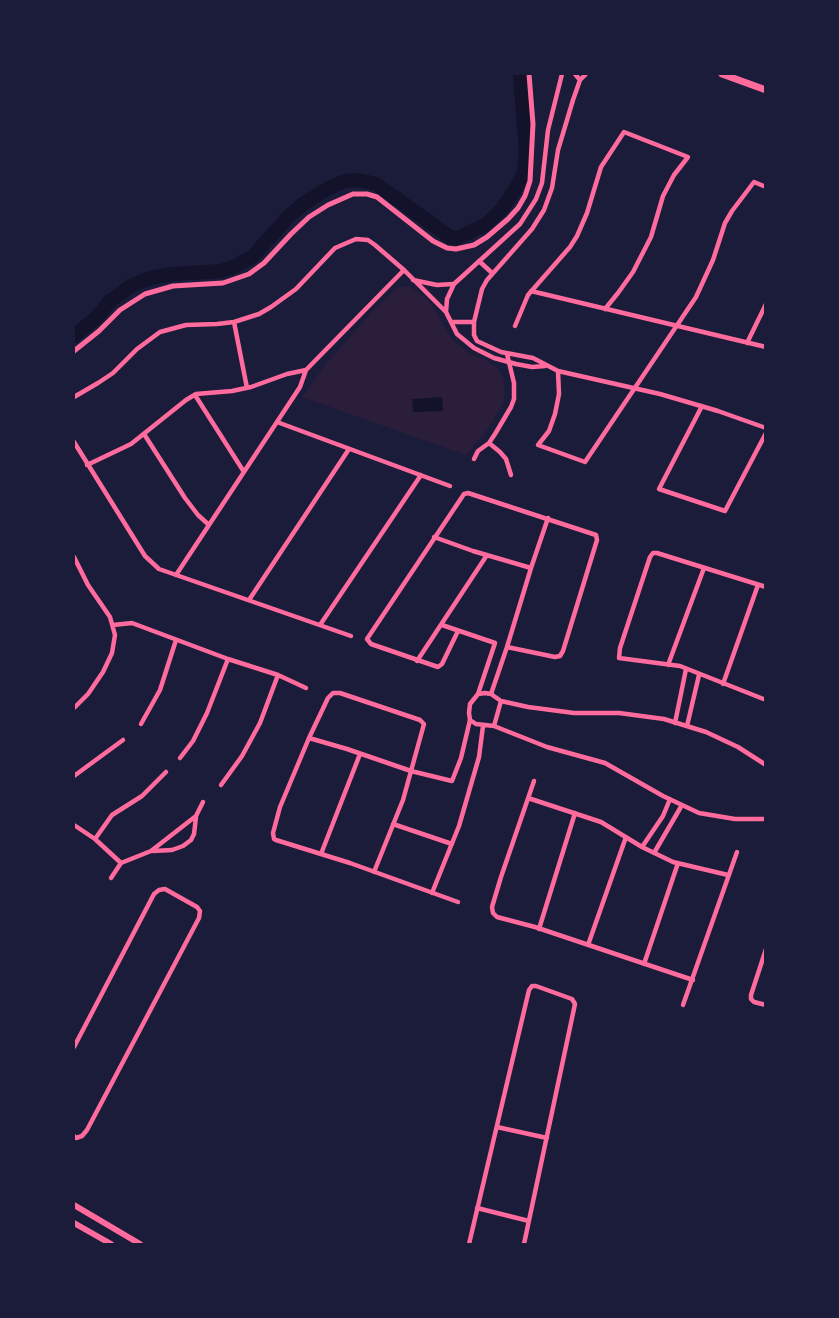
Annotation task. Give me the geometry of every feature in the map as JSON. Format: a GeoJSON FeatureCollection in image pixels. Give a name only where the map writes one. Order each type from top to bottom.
{"type":"FeatureCollection","features":[{"type":"Feature","properties":{"kind":"highway"},"geometry":{"type":"LineString","coordinates":[[722,74],[765,90]]}},
{"type":"Feature","properties":{"kind":"main road"},"geometry":{"type":"LineString","coordinates":[[74,1205],[140,1244]]}},
{"type":"Feature","properties":{"kind":"main road"},"geometry":{"type":"LineString","coordinates":[[74,1223],[111,1244]]}},
{"type":"Feature","properties":{"kind":"street"},"geometry":{"type":"LineString","coordinates":[[74,351],[120,310],[145,294],[173,286],[223,283],[249,274],[264,263],[309,217],[353,194],[377,197],[433,241],[447,248],[474,245],[509,219],[525,196],[530,181],[533,143],[529,74]]}},
{"type":"Feature","properties":{"kind":"street"},"geometry":{"type":"LineString","coordinates":[[446,312],[447,299],[454,284],[520,224],[536,198],[542,183],[548,130],[562,74]]}},
{"type":"Feature","properties":{"kind":"street"},"geometry":{"type":"LineString","coordinates":[[575,74],[580,80]]}},
{"type":"Feature","properties":{"kind":"street"},"geometry":{"type":"LineString","coordinates":[[586,74],[580,80],[558,150],[552,188],[544,211],[525,237],[491,272],[482,289],[474,322],[474,335],[477,341],[508,354],[533,358],[558,371],[702,406],[765,430],[725,511],[659,489],[702,406]]}},
{"type":"Feature","properties":{"kind":"street"},"geometry":{"type":"LineString","coordinates":[[515,326],[531,291],[570,247],[587,213],[601,167],[624,132],[688,158],[674,175],[663,196],[651,236],[633,272],[605,309]]}},
{"type":"Feature","properties":{"kind":"street"},"geometry":{"type":"LineString","coordinates":[[558,371],[559,394],[555,415],[549,431],[538,445],[585,462],[696,298],[725,223],[753,179],[765,187]]}},
{"type":"Feature","properties":{"kind":"street"},"geometry":{"type":"LineString","coordinates":[[74,397],[113,373],[137,349],[160,332],[186,325],[234,322],[259,314],[285,298],[335,248],[356,239],[368,240],[404,270],[446,312],[457,334],[474,348],[509,362],[532,367],[546,366]]}},
{"type":"Feature","properties":{"kind":"street"},"geometry":{"type":"LineString","coordinates":[[480,261],[491,272]]}},
{"type":"Feature","properties":{"kind":"street"},"geometry":{"type":"LineString","coordinates":[[176,575],[300,387],[306,370],[404,270]]}},
{"type":"Feature","properties":{"kind":"street"},"geometry":{"type":"LineString","coordinates":[[413,280],[437,285],[454,284]]}},
{"type":"Feature","properties":{"kind":"street"},"geometry":{"type":"LineString","coordinates":[[531,291],[765,347]]}},
{"type":"Feature","properties":{"kind":"street"},"geometry":{"type":"LineString","coordinates":[[747,343],[765,304]]}},
{"type":"Feature","properties":{"kind":"street"},"geometry":{"type":"LineString","coordinates":[[234,322],[247,388]]}},
{"type":"Feature","properties":{"kind":"street"},"geometry":{"type":"LineString","coordinates":[[450,322],[474,322]]}},
{"type":"Feature","properties":{"kind":"street"},"geometry":{"type":"LineString","coordinates":[[474,458],[478,451],[489,443],[512,407],[515,391],[508,354]]}},
{"type":"Feature","properties":{"kind":"street"},"geometry":{"type":"LineString","coordinates":[[87,465],[131,444],[195,395],[247,388],[306,370]]}},
{"type":"Feature","properties":{"kind":"street"},"geometry":{"type":"LineString","coordinates":[[195,395],[244,472]]}},
{"type":"Feature","properties":{"kind":"street"},"geometry":{"type":"LineString","coordinates":[[277,422],[450,486]]}},
{"type":"Feature","properties":{"kind":"street"},"geometry":{"type":"LineString","coordinates":[[144,434],[185,498],[209,525]]}},
{"type":"Feature","properties":{"kind":"street"},"geometry":{"type":"LineString","coordinates":[[74,442],[145,556],[159,569],[351,636]]}},
{"type":"Feature","properties":{"kind":"street"},"geometry":{"type":"LineString","coordinates":[[489,443],[506,459],[511,475]]}},
{"type":"Feature","properties":{"kind":"street"},"geometry":{"type":"LineString","coordinates":[[249,600],[348,449]]}},
{"type":"Feature","properties":{"kind":"street"},"geometry":{"type":"LineString","coordinates":[[320,625],[421,475]]}},
{"type":"Feature","properties":{"kind":"street"},"geometry":{"type":"LineString","coordinates":[[458,631],[440,666],[435,667],[371,644],[367,639],[466,493],[594,533],[597,537],[560,656],[508,647]]}},
{"type":"Feature","properties":{"kind":"street"},"geometry":{"type":"LineString","coordinates":[[491,694],[548,518]]}},
{"type":"Feature","properties":{"kind":"street"},"geometry":{"type":"LineString","coordinates":[[435,537],[531,568]]}},
{"type":"Feature","properties":{"kind":"street"},"geometry":{"type":"LineString","coordinates":[[765,587],[653,554],[650,556],[619,657],[686,669],[765,700]]}},
{"type":"Feature","properties":{"kind":"street"},"geometry":{"type":"LineString","coordinates":[[417,661],[487,555]]}},
{"type":"Feature","properties":{"kind":"street"},"geometry":{"type":"LineString","coordinates":[[74,557],[88,586],[113,625],[115,644],[97,682],[74,708]]}},
{"type":"Feature","properties":{"kind":"street"},"geometry":{"type":"LineString","coordinates":[[668,665],[704,568]]}},
{"type":"Feature","properties":{"kind":"street"},"geometry":{"type":"LineString","coordinates":[[723,684],[758,585]]}},
{"type":"Feature","properties":{"kind":"street"},"geometry":{"type":"LineString","coordinates":[[113,625],[132,624],[278,675],[306,688]]}},
{"type":"Feature","properties":{"kind":"street"},"geometry":{"type":"LineString","coordinates":[[309,738],[411,771],[452,781],[461,758],[470,720],[470,704],[478,694],[495,643],[442,625]]}},
{"type":"Feature","properties":{"kind":"street"},"geometry":{"type":"LineString","coordinates":[[141,724],[160,690],[176,640]]}},
{"type":"Feature","properties":{"kind":"street"},"geometry":{"type":"LineString","coordinates":[[180,758],[193,741],[207,713],[228,659]]}},
{"type":"Feature","properties":{"kind":"street"},"geometry":{"type":"LineString","coordinates":[[675,723],[686,669]]}},
{"type":"Feature","properties":{"kind":"street"},"geometry":{"type":"LineString","coordinates":[[221,785],[242,756],[260,723],[278,675]]}},
{"type":"Feature","properties":{"kind":"street"},"geometry":{"type":"LineString","coordinates":[[687,726],[699,675]]}},
{"type":"Feature","properties":{"kind":"street"},"geometry":{"type":"LineString","coordinates":[[374,872],[403,800],[424,727],[423,722],[340,693],[332,693],[309,738],[281,807],[273,836],[276,840],[458,902]]}},
{"type":"Feature","properties":{"kind":"street"},"geometry":{"type":"LineString","coordinates":[[478,694],[491,694],[501,701],[528,707],[664,719],[706,732],[738,747],[765,765]]}},
{"type":"Feature","properties":{"kind":"street"},"geometry":{"type":"LineString","coordinates":[[494,726],[501,701]]}},
{"type":"Feature","properties":{"kind":"street"},"geometry":{"type":"LineString","coordinates":[[470,720],[606,764],[699,813],[735,819],[765,819]]}},
{"type":"Feature","properties":{"kind":"street"},"geometry":{"type":"LineString","coordinates":[[432,893],[472,783],[483,726]]}},
{"type":"Feature","properties":{"kind":"street"},"geometry":{"type":"LineString","coordinates":[[74,776],[123,740]]}},
{"type":"Feature","properties":{"kind":"street"},"geometry":{"type":"LineString","coordinates":[[321,854],[360,754]]}},
{"type":"Feature","properties":{"kind":"street"},"geometry":{"type":"LineString","coordinates":[[95,839],[112,815],[142,796],[166,772]]}},
{"type":"Feature","properties":{"kind":"street"},"geometry":{"type":"LineString","coordinates":[[534,780],[492,907],[493,913],[497,917],[693,980]]}},
{"type":"Feature","properties":{"kind":"street"},"geometry":{"type":"LineString","coordinates":[[528,799],[600,822],[642,847],[678,863],[728,875]]}},
{"type":"Feature","properties":{"kind":"street"},"geometry":{"type":"LineString","coordinates":[[642,847],[663,816],[670,799]]}},
{"type":"Feature","properties":{"kind":"street"},"geometry":{"type":"LineString","coordinates":[[151,851],[172,850],[191,840],[196,816],[203,802]]}},
{"type":"Feature","properties":{"kind":"street"},"geometry":{"type":"LineString","coordinates":[[654,852],[682,805]]}},
{"type":"Feature","properties":{"kind":"street"},"geometry":{"type":"LineString","coordinates":[[539,929],[575,813]]}},
{"type":"Feature","properties":{"kind":"street"},"geometry":{"type":"LineString","coordinates":[[111,878],[121,863],[151,851],[196,816]]}},
{"type":"Feature","properties":{"kind":"street"},"geometry":{"type":"LineString","coordinates":[[393,824],[452,844]]}},
{"type":"Feature","properties":{"kind":"street"},"geometry":{"type":"LineString","coordinates":[[74,825],[95,839],[121,863]]}},
{"type":"Feature","properties":{"kind":"street"},"geometry":{"type":"LineString","coordinates":[[588,945],[626,837]]}},
{"type":"Feature","properties":{"kind":"street"},"geometry":{"type":"LineString","coordinates":[[683,1005],[737,852]]}},
{"type":"Feature","properties":{"kind":"street"},"geometry":{"type":"LineString","coordinates":[[644,964],[678,863]]}},
{"type":"Feature","properties":{"kind":"street"},"geometry":{"type":"LineString","coordinates":[[74,1047],[154,894],[165,889],[197,907],[200,911],[199,918],[87,1130],[82,1136],[74,1136]]}},
{"type":"Feature","properties":{"kind":"street"},"geometry":{"type":"LineString","coordinates":[[765,949],[751,995],[754,1002],[765,1005]]}},
{"type":"Feature","properties":{"kind":"street"},"geometry":{"type":"LineString","coordinates":[[469,1244],[529,990],[536,986],[574,1002],[524,1244]]}},
{"type":"Feature","properties":{"kind":"street"},"geometry":{"type":"LineString","coordinates":[[497,1127],[547,1138]]}},
{"type":"Feature","properties":{"kind":"street"},"geometry":{"type":"LineString","coordinates":[[477,1209],[529,1221]]}},
{"type":"Feature","properties":{"kind":"shaded area"},"geometry":{"type":"Polygon","coordinates":[[[399,286],[410,287],[429,301],[453,341],[497,368],[503,378],[503,403],[488,429],[466,455],[302,397],[326,364],[399,286]]]}},
{"type":"Feature","properties":{"kind":"shaded area"},"geometry":{"type":"Polygon","coordinates":[[[442,397],[443,411],[413,412],[412,399],[442,397]]]}},
{"type":"Feature","properties":{"kind":"waterway"},"geometry":{"type":"LineString","coordinates":[[74,336],[97,317],[110,301],[131,286],[150,278],[221,271],[236,266],[253,256],[303,204],[345,181],[359,180],[376,184],[450,237],[457,238],[485,225],[501,210],[524,173],[526,153],[520,74]]}}]}
